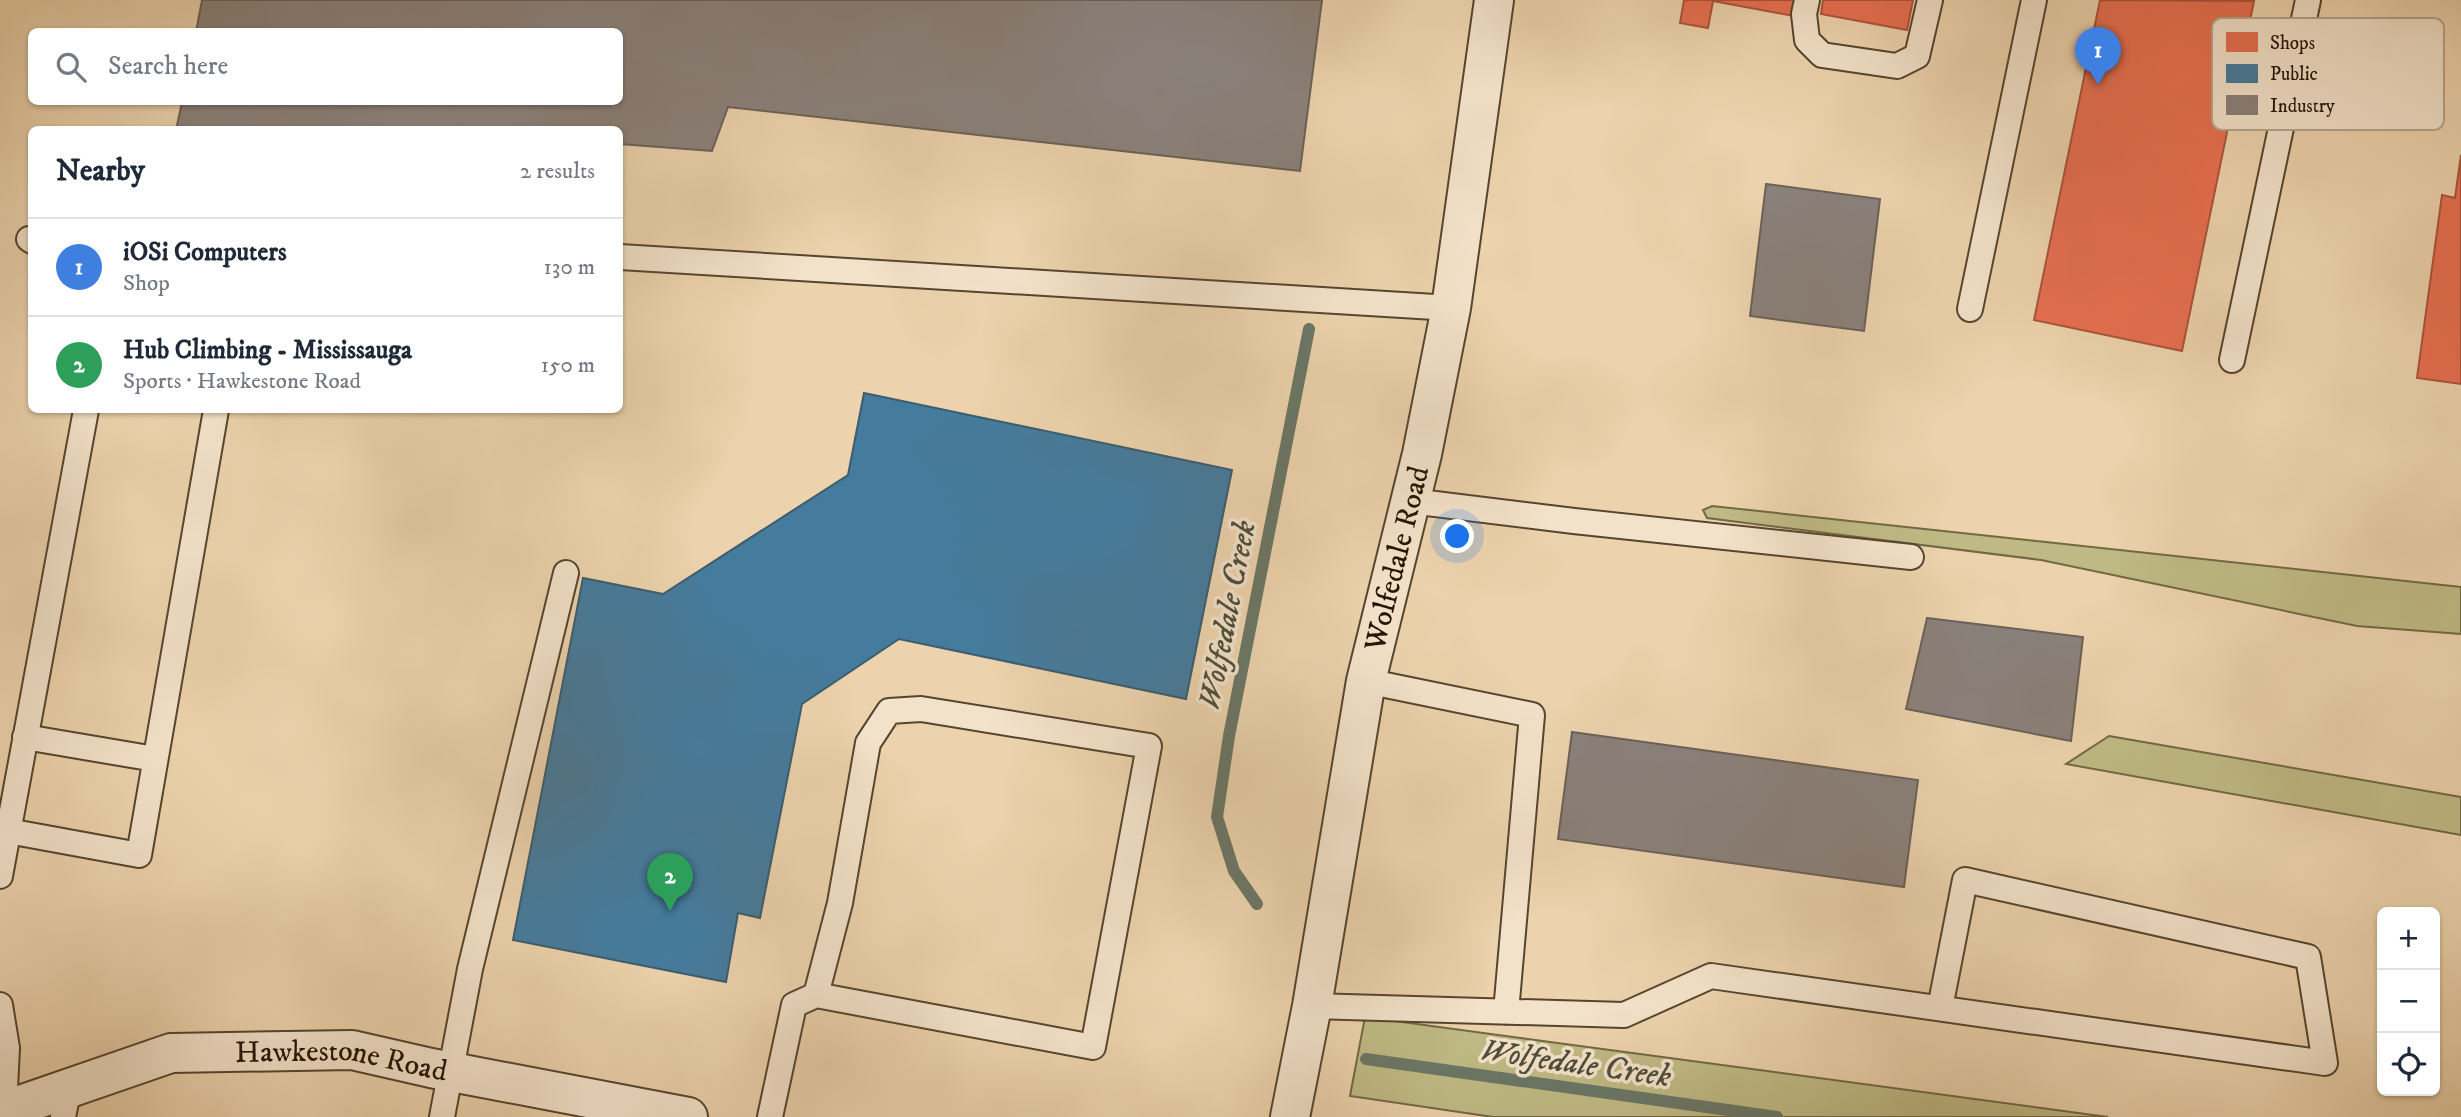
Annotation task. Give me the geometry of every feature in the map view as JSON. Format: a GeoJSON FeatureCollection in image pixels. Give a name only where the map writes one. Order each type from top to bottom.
{"type":"FeatureCollection","features":[{"type":"Feature","properties":{"kind":"street","name":"Wolfedale Road"},"geometry":{"type":"LineString","coordinates":[[1291,1117],[1366,681],[1411,501],[1451,308],[1494,0]]}},
{"type":"Feature","properties":{"kind":"street","name":"Hawkestone Road"},"geometry":{"type":"LineString","coordinates":[[1,1106],[66,1102],[171,1053],[352,1050],[638,1112],[688,1117]]}},
{"type":"Feature","properties":{"kind":"lane"},"geometry":{"type":"LineString","coordinates":[[1807,0],[1804,13],[1807,40],[1822,55],[1897,65],[1917,56],[1930,0]]}},
{"type":"Feature","properties":{"kind":"lane"},"geometry":{"type":"LineString","coordinates":[[1970,309],[2034,0]]}},
{"type":"Feature","properties":{"kind":"lane"},"geometry":{"type":"LineString","coordinates":[[2304,18],[2308,0]]}},
{"type":"Feature","properties":{"kind":"lane"},"geometry":{"type":"LineString","coordinates":[[2232,360],[2281,130]]}},
{"type":"Feature","properties":{"kind":"lane"},"geometry":{"type":"LineString","coordinates":[[623,257],[1451,308]]}},
{"type":"Feature","properties":{"kind":"lane"},"geometry":{"type":"LineString","coordinates":[[0,876],[85,413]]}},
{"type":"Feature","properties":{"kind":"lane"},"geometry":{"type":"LineString","coordinates":[[8,831],[139,855],[215,413]]}},
{"type":"Feature","properties":{"kind":"lane"},"geometry":{"type":"LineString","coordinates":[[1411,501],[1574,522],[1911,557]]}},
{"type":"Feature","properties":{"kind":"lane"},"geometry":{"type":"LineString","coordinates":[[442,1117],[470,969],[566,573]]}},
{"type":"Feature","properties":{"kind":"lane"},"geometry":{"type":"LineString","coordinates":[[1366,681],[1532,715],[1506,1012]]}},
{"type":"Feature","properties":{"kind":"lane"},"geometry":{"type":"LineString","coordinates":[[770,1117],[794,1006],[816,995],[1093,1047],[1149,746],[921,709],[889,711],[868,743],[840,903],[816,995]]}},
{"type":"Feature","properties":{"kind":"lane"},"geometry":{"type":"LineString","coordinates":[[25,737],[155,759]]}},
{"type":"Feature","properties":{"kind":"lane"},"geometry":{"type":"LineString","coordinates":[[1312,1006],[1624,1015],[1711,976],[2325,1063],[2308,957],[1965,880],[1940,1008]]}},
{"type":"Feature","properties":{"kind":"lane"},"geometry":{"type":"LineString","coordinates":[[0,1005],[7,1048],[1,1106]]}},
{"type":"Feature","properties":{"kind":"shaded area"},"geometry":{"type":"Polygon","coordinates":[[[1712,506],[2461,587],[2461,634],[2357,626],[2041,560],[1707,518],[1703,510],[1712,506]]]}},
{"type":"Feature","properties":{"kind":"shaded area"},"geometry":{"type":"Polygon","coordinates":[[[2109,736],[2461,797],[2461,835],[2066,764],[2109,736]]]}},
{"type":"Feature","properties":{"kind":"shaded area"},"geometry":{"type":"Polygon","coordinates":[[[1365,1017],[2108,1117],[1493,1117],[1350,1096],[1365,1017]]]}},
{"type":"Feature","properties":{"kind":"building: Shops"},"geometry":{"type":"Polygon","coordinates":[[[1684,0],[1797,0],[1794,16],[1713,1],[1708,28],[1680,23],[1684,0]]]}},
{"type":"Feature","properties":{"kind":"building: Shops"},"geometry":{"type":"Polygon","coordinates":[[[1823,0],[1913,0],[1907,30],[1821,14],[1823,0]]]}},
{"type":"Feature","properties":{"kind":"building: Shops"},"geometry":{"type":"Polygon","coordinates":[[[2100,0],[2254,1],[2251,18],[2212,18],[2212,130],[2227,130],[2182,351],[2034,320],[2100,0]]]}},
{"type":"Feature","properties":{"kind":"building: Shops"},"geometry":{"type":"Polygon","coordinates":[[[2461,155],[2461,384],[2417,378],[2442,195],[2455,198],[2461,155]]]}},
{"type":"Feature","properties":{"kind":"building: Public"},"geometry":{"type":"Polygon","coordinates":[[[864,393],[1232,470],[1186,699],[899,639],[802,704],[760,918],[738,913],[726,982],[513,940],[583,578],[663,594],[848,475],[864,393]]]}},
{"type":"Feature","properties":{"kind":"building: Industry"},"geometry":{"type":"Polygon","coordinates":[[[202,0],[1322,0],[1300,171],[728,107],[712,151],[623,144],[623,126],[177,126],[181,105],[623,105],[623,28],[197,28],[202,0]]]}},
{"type":"Feature","properties":{"kind":"building: Industry"},"geometry":{"type":"Polygon","coordinates":[[[1766,184],[1880,199],[1864,331],[1750,316],[1766,184]]]}},
{"type":"Feature","properties":{"kind":"building: Industry"},"geometry":{"type":"Polygon","coordinates":[[[1927,618],[2083,637],[2071,741],[1906,709],[1927,618]]]}},
{"type":"Feature","properties":{"kind":"building: Industry"},"geometry":{"type":"Polygon","coordinates":[[[1572,732],[1918,780],[1904,887],[1558,839],[1572,732]]]}},
{"type":"Feature","properties":{"kind":"waterway","name":"Wolfedale Creek"},"geometry":{"type":"LineString","coordinates":[[1257,904],[1234,871],[1217,817],[1229,736],[1309,329]]}},
{"type":"Feature","properties":{"kind":"waterway","name":"Wolfedale Creek"},"geometry":{"type":"LineString","coordinates":[[1366,1059],[1777,1117]]}},
{"type":"Feature","properties":{"kind":"place","name":"iOSi Computers"},"geometry":{"type":"Point","coordinates":[2098,85]}},
{"type":"Feature","properties":{"kind":"place","name":"Hub Climbing - Mississauga"},"geometry":{"type":"Point","coordinates":[670,911]}}]}
